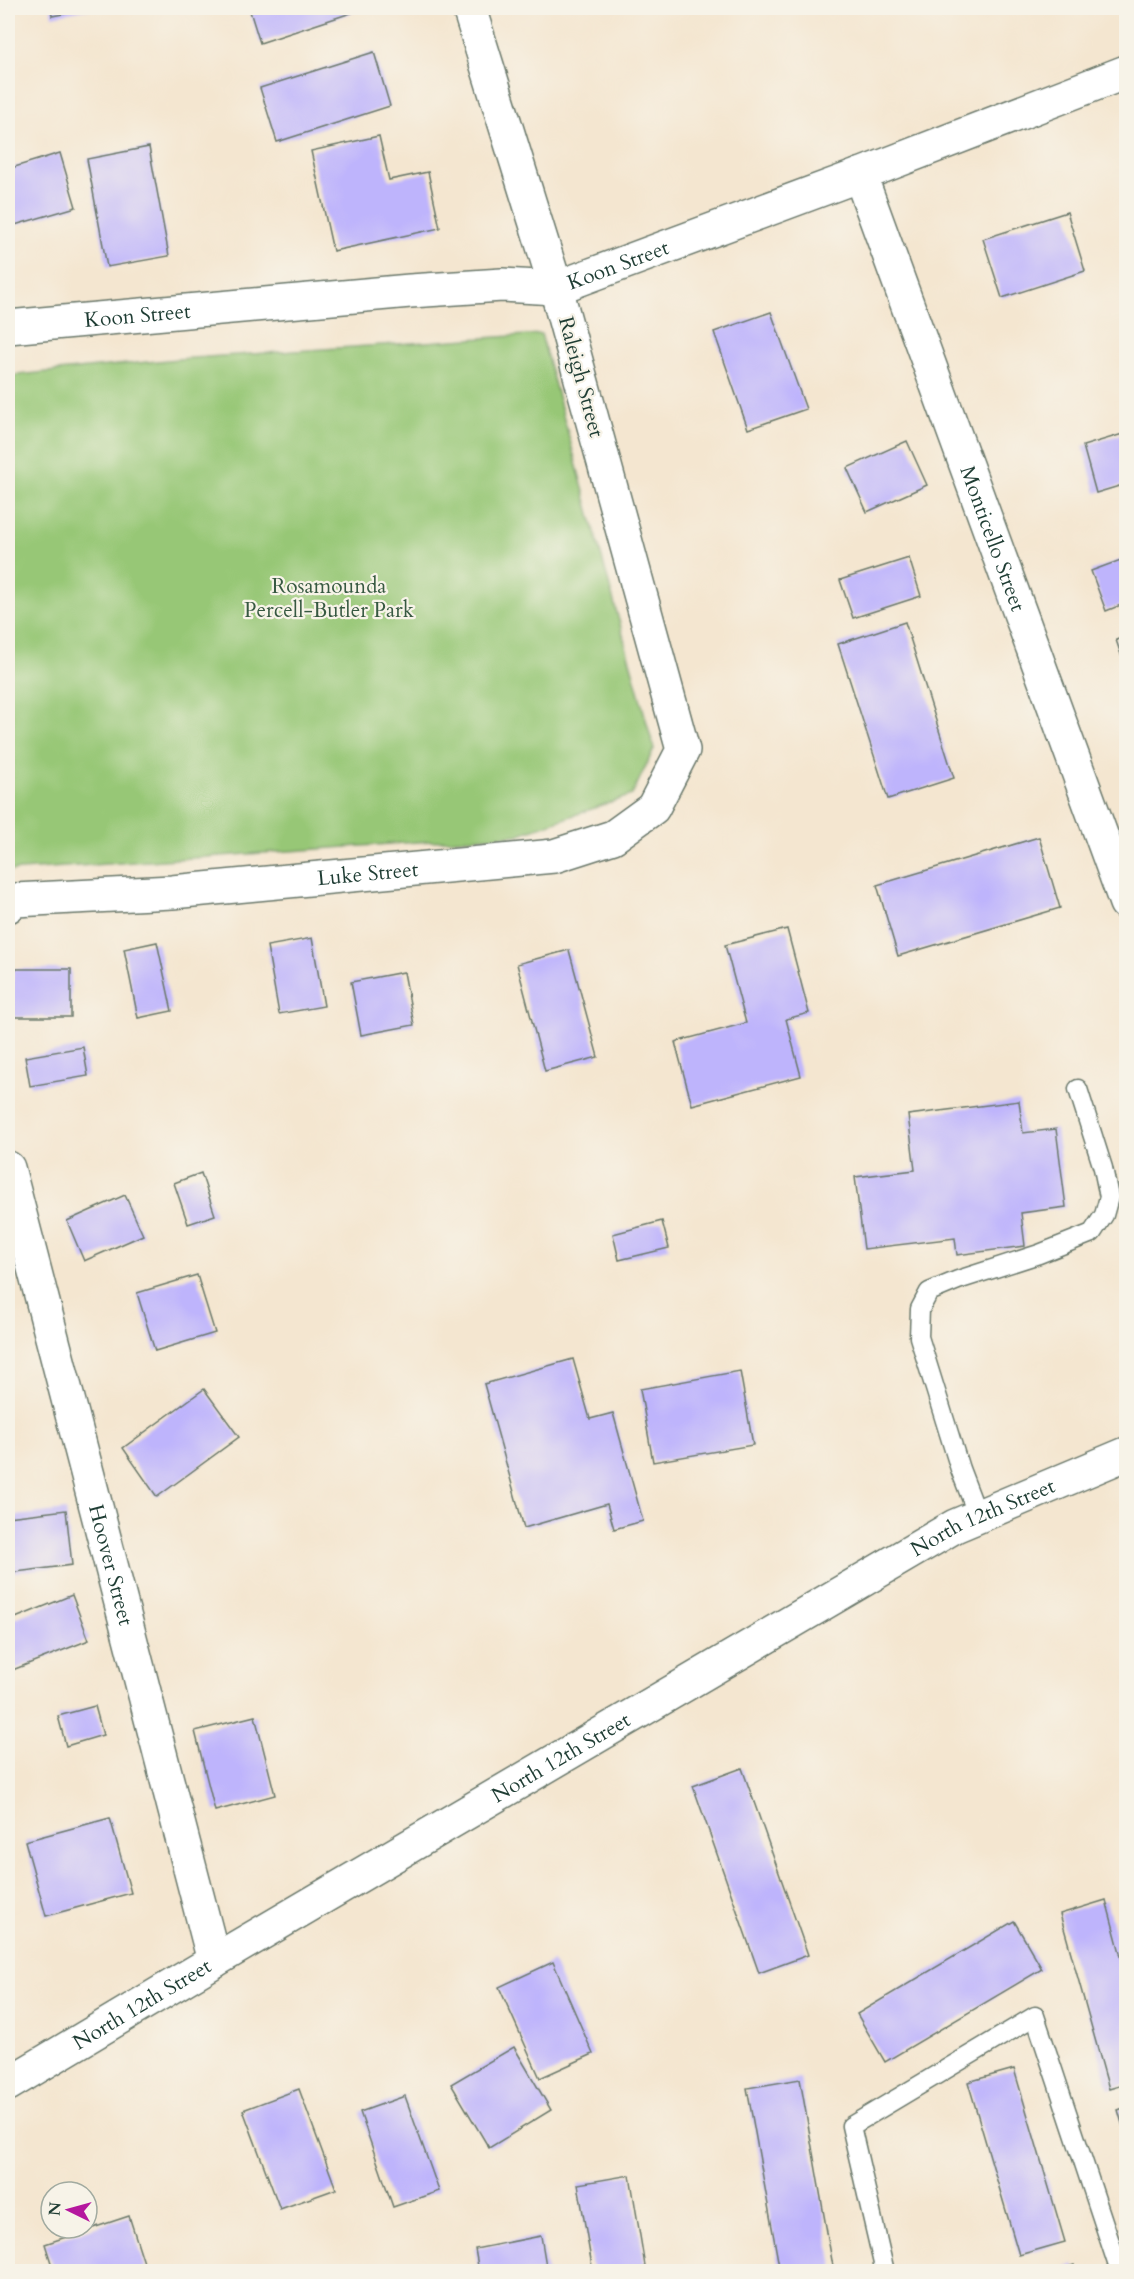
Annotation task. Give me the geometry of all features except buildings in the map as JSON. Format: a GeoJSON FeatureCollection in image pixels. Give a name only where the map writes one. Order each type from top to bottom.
{"type":"FeatureCollection","features":[{"type":"Feature","properties":{"kind":"street","name":"Raleigh Street"},"geometry":{"type":"LineString","coordinates":[[469,8],[556,288],[683,750]]}},
{"type":"Feature","properties":{"kind":"street","name":"Koon Street"},"geometry":{"type":"LineString","coordinates":[[8,327],[410,291],[502,285],[556,288],[860,175],[1126,72]]}},
{"type":"Feature","properties":{"kind":"street","name":"Monticello Street"},"geometry":{"type":"LineString","coordinates":[[860,175],[1126,903]]}},
{"type":"Feature","properties":{"kind":"street","name":"Luke Street"},"geometry":{"type":"LineString","coordinates":[[8,906],[15,900],[172,892],[554,856],[613,837],[653,808],[683,750]]}},
{"type":"Feature","properties":{"kind":"street","name":"Hoover Street"},"geometry":{"type":"LineString","coordinates":[[8,1168],[214,1961]]}},
{"type":"Feature","properties":{"kind":"street","name":"North 12th Street"},"geometry":{"type":"LineString","coordinates":[[8,2085],[214,1961],[955,1526],[1126,1454]]}},
{"type":"Feature","properties":{"kind":"lane"},"geometry":{"type":"LineString","coordinates":[[978,1516],[960,1469],[919,1337],[920,1309],[929,1292],[1092,1233],[1104,1215],[1109,1197],[1103,1168],[1078,1089]]}},
{"type":"Feature","properties":{"kind":"lane"},"geometry":{"type":"LineString","coordinates":[[885,2271],[851,2126],[1035,2016],[1120,2271]]}},
{"type":"Feature","properties":{"kind":"green space","name":"Rosamounda Percell-Butler Park"},"geometry":{"type":"Polygon","coordinates":[[[541,334],[654,749],[632,795],[517,835],[8,871],[8,376],[178,359],[541,334]]]}}]}
